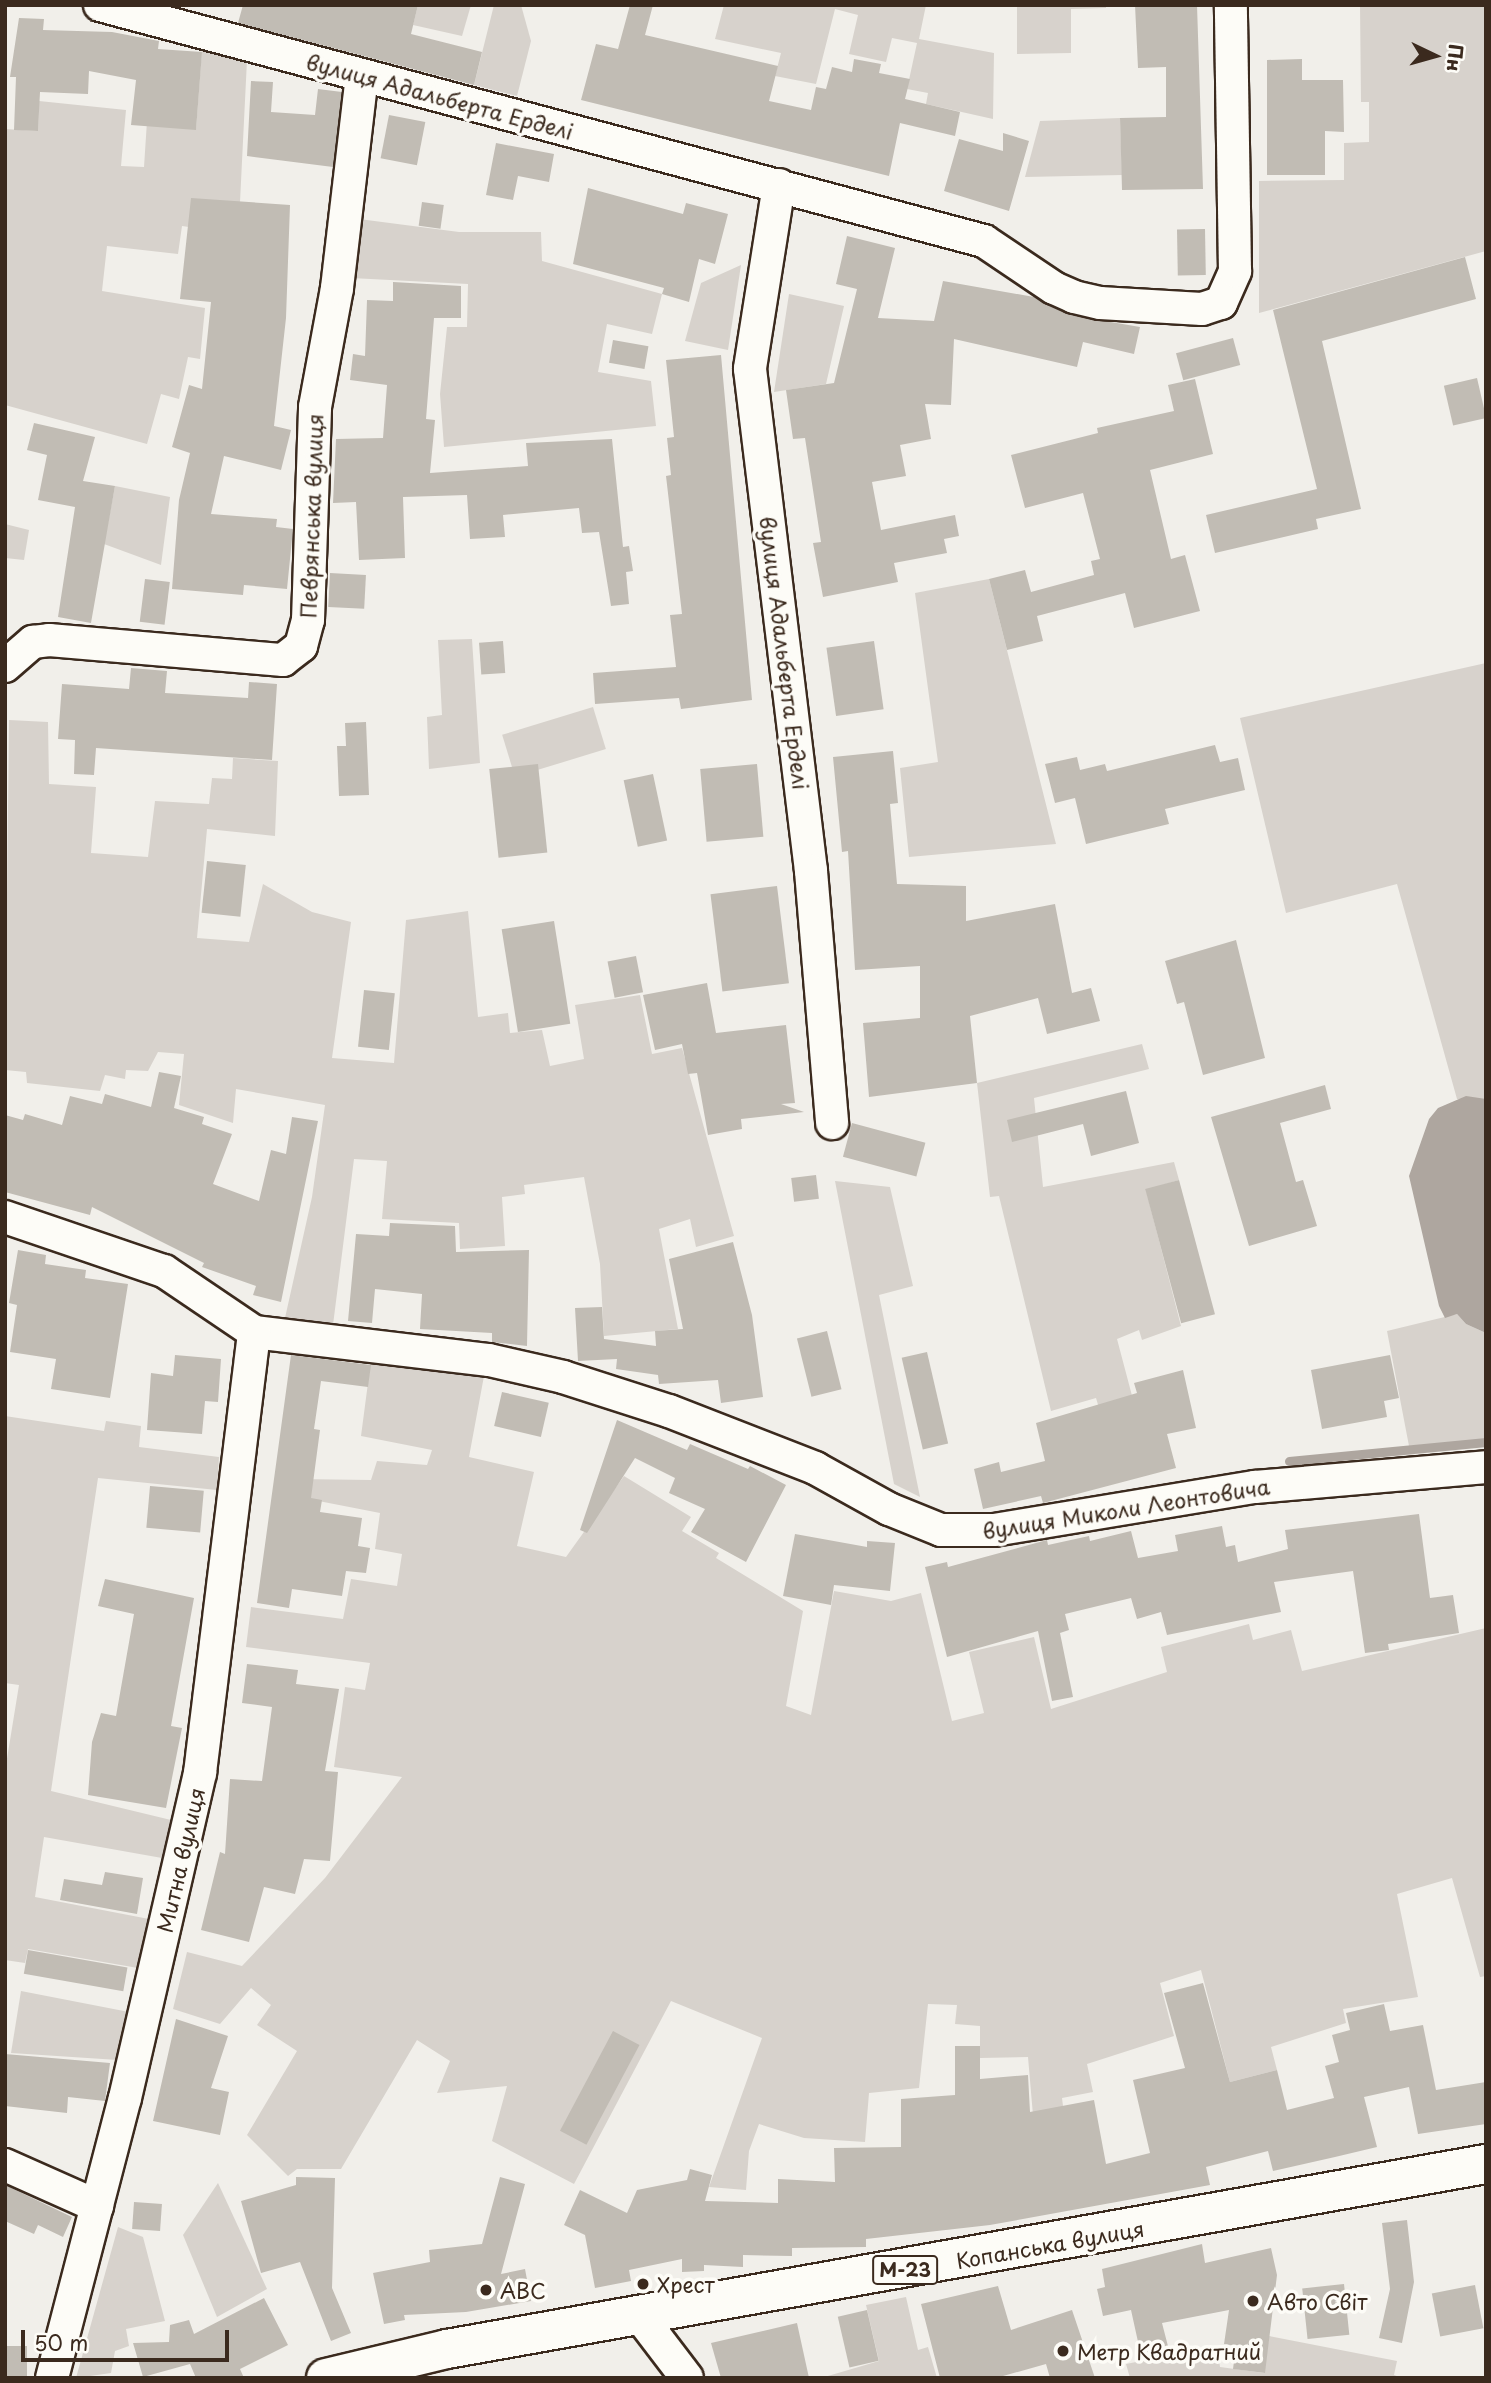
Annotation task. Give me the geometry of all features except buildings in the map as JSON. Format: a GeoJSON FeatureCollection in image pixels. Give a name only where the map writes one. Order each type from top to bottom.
{"type":"FeatureCollection","features":[{"type":"Feature","properties":{"kind":"highway","name":"Копанська вулиця"},"geometry":{"type":"LineString","coordinates":[[326,2378],[402,2357],[1486,2164]]}},
{"type":"Feature","properties":{"kind":"street","name":"вулиця Адальберта Ерделі"},"geometry":{"type":"LineString","coordinates":[[100,5],[984,240],[1054,288],[1074,297],[1100,303],[1211,308],[1221,303],[1233,282],[1231,5]]}},
{"type":"Feature","properties":{"kind":"street","name":"Певрянська вулиця"},"geometry":{"type":"LineString","coordinates":[[5,666],[33,642],[49,640],[284,660],[302,646],[307,620],[315,407],[337,288],[362,76]]}},
{"type":"Feature","properties":{"kind":"street","name":"вулиця Адальберта Ерделі"},"geometry":{"type":"LineString","coordinates":[[779,185],[750,369],[811,871],[832,1123]]}},
{"type":"Feature","properties":{"kind":"street"},"geometry":{"type":"LineString","coordinates":[[5,1217],[164,1271],[254,1332]]}},
{"type":"Feature","properties":{"kind":"street","name":"вулиця Миколи Леонтовича"},"geometry":{"type":"LineString","coordinates":[[254,1332],[489,1360],[585,1383],[815,1468],[889,1510],[941,1530],[994,1530],[1255,1487],[1486,1466]]}},
{"type":"Feature","properties":{"kind":"street","name":"Митна вулиця"},"geometry":{"type":"LineString","coordinates":[[52,2378],[97,2206],[200,1773],[254,1332]]}},
{"type":"Feature","properties":{"kind":"street"},"geometry":{"type":"LineString","coordinates":[[5,2165],[97,2206]]}},
{"type":"Feature","properties":{"kind":"street"},"geometry":{"type":"LineString","coordinates":[[639,2315],[687,2378]]}},
{"type":"Feature","properties":{"kind":"shaded area"},"geometry":{"type":"Polygon","coordinates":[[[418,5],[471,5],[462,36],[413,25],[418,5]]]}},
{"type":"Feature","properties":{"kind":"shaded area"},"geometry":{"type":"Polygon","coordinates":[[[494,5],[521,5],[531,41],[517,96],[474,85],[494,5]]]}},
{"type":"Feature","properties":{"kind":"shaded area"},"geometry":{"type":"Polygon","coordinates":[[[724,5],[926,5],[919,39],[994,53],[993,119],[926,104],[928,93],[907,89],[917,43],[892,38],[886,62],[849,54],[858,15],[835,9],[816,84],[775,76],[781,53],[715,39],[724,5]]]}},
{"type":"Feature","properties":{"kind":"shaded area"},"geometry":{"type":"Polygon","coordinates":[[[1017,5],[1106,5],[1106,8],[1071,9],[1071,53],[1017,54],[1017,5]]]}},
{"type":"Feature","properties":{"kind":"shaded area"},"geometry":{"type":"Polygon","coordinates":[[[1360,5],[1486,5],[1486,251],[1259,313],[1259,181],[1344,180],[1344,143],[1369,142],[1369,102],[1361,102],[1360,5]]]}},
{"type":"Feature","properties":{"kind":"shaded area"},"geometry":{"type":"Polygon","coordinates":[[[202,49],[247,60],[240,202],[189,227],[182,226],[178,254],[107,246],[102,291],[205,308],[200,359],[188,357],[179,399],[161,394],[147,444],[5,405],[5,129],[38,131],[39,101],[126,110],[121,166],[144,167],[147,121],[196,129],[202,49]]]}},
{"type":"Feature","properties":{"kind":"shaded area"},"geometry":{"type":"Polygon","coordinates":[[[1120,118],[1122,175],[1025,177],[1040,121],[1120,118]]]}},
{"type":"Feature","properties":{"kind":"shaded area"},"geometry":{"type":"Polygon","coordinates":[[[359,219],[459,232],[541,232],[542,261],[662,294],[652,334],[607,324],[598,372],[651,381],[656,426],[444,447],[440,394],[447,327],[467,327],[468,284],[351,278],[359,219]]]}},
{"type":"Feature","properties":{"kind":"shaded area"},"geometry":{"type":"Polygon","coordinates":[[[741,265],[728,350],[685,341],[701,283],[741,265]]]}},
{"type":"Feature","properties":{"kind":"shaded area"},"geometry":{"type":"Polygon","coordinates":[[[789,294],[844,306],[826,384],[774,392],[789,294]]]}},
{"type":"Feature","properties":{"kind":"shaded area"},"geometry":{"type":"Polygon","coordinates":[[[115,486],[170,497],[161,565],[104,544],[115,486]]]}},
{"type":"Feature","properties":{"kind":"shaded area"},"geometry":{"type":"Polygon","coordinates":[[[5,524],[29,530],[24,560],[5,558],[5,524]]]}},
{"type":"Feature","properties":{"kind":"shaded area"},"geometry":{"type":"Polygon","coordinates":[[[989,579],[1056,844],[909,857],[900,768],[938,762],[915,593],[989,579]]]}},
{"type":"Feature","properties":{"kind":"shaded area"},"geometry":{"type":"Polygon","coordinates":[[[472,639],[480,763],[429,769],[427,717],[442,715],[438,640],[472,639]]]}},
{"type":"Feature","properties":{"kind":"shaded area"},"geometry":{"type":"Polygon","coordinates":[[[1486,663],[1486,1099],[1457,1099],[1397,884],[1286,913],[1240,718],[1486,663]]]}},
{"type":"Feature","properties":{"kind":"shaded area"},"geometry":{"type":"Polygon","coordinates":[[[593,707],[606,749],[515,777],[502,735],[593,707]]]}},
{"type":"Feature","properties":{"kind":"shaded area"},"geometry":{"type":"Polygon","coordinates":[[[9,720],[48,722],[49,784],[96,787],[91,853],[148,857],[155,801],[209,804],[212,778],[232,779],[233,758],[278,761],[275,836],[207,829],[197,938],[249,942],[263,884],[312,912],[351,922],[332,1058],[394,1063],[406,920],[468,911],[478,1017],[508,1013],[510,1033],[542,1030],[550,1066],[584,1059],[575,1005],[640,995],[652,1054],[682,1048],[734,1236],[696,1247],[690,1219],[659,1229],[678,1329],[604,1336],[600,1264],[584,1177],[524,1185],[525,1194],[502,1197],[505,1246],[460,1249],[459,1223],[382,1219],[387,1161],[354,1159],[333,1325],[285,1318],[312,1197],[325,1105],[236,1089],[233,1123],[179,1105],[184,1054],[158,1052],[148,1071],[126,1070],[125,1079],[105,1075],[100,1091],[27,1083],[26,1072],[5,1070],[9,720]]]}},
{"type":"Feature","properties":{"kind":"shaded area"},"geometry":{"type":"Polygon","coordinates":[[[1142,1044],[1149,1069],[1034,1098],[1043,1187],[1174,1162],[1179,1180],[1146,1190],[1181,1326],[1142,1340],[1139,1330],[1117,1339],[1135,1407],[1102,1418],[1096,1398],[1051,1411],[999,1196],[990,1197],[977,1083],[1142,1044]]]}},
{"type":"Feature","properties":{"kind":"shaded area"},"geometry":{"type":"Polygon","coordinates":[[[1466,1096],[1486,1099],[1486,1333],[1466,1324],[1457,1314],[1445,1318],[1439,1306],[1409,1176],[1429,1119],[1438,1108],[1466,1096]]]}},
{"type":"Feature","properties":{"kind":"shaded area"},"geometry":{"type":"Polygon","coordinates":[[[835,1181],[890,1187],[913,1286],[879,1295],[920,1497],[894,1484],[835,1181]]]}},
{"type":"Feature","properties":{"kind":"shaded area"},"geometry":{"type":"Polygon","coordinates":[[[1457,1314],[1466,1324],[1486,1333],[1486,1439],[1409,1446],[1387,1331],[1457,1314]]]}},
{"type":"Feature","properties":{"kind":"shaded area"},"geometry":{"type":"Polygon","coordinates":[[[371,1360],[484,1376],[469,1457],[534,1472],[517,1546],[566,1557],[624,1476],[691,1517],[682,1531],[719,1553],[716,1558],[803,1611],[786,1706],[811,1715],[834,1591],[891,1601],[921,1593],[952,1721],[984,1713],[969,1652],[1034,1637],[1051,1709],[1167,1672],[1161,1647],[1249,1624],[1253,1640],[1291,1630],[1302,1671],[1486,1628],[1486,1976],[1480,1977],[1452,1878],[1397,1894],[1418,1997],[1343,2009],[1346,2023],[1271,2047],[1277,2070],[1230,2082],[1201,1970],[1160,1983],[1174,2036],[1087,2064],[1093,2092],[1062,2098],[1065,2122],[1034,2127],[1028,2057],[980,2058],[980,2026],[955,2024],[957,2005],[928,2004],[919,2088],[869,2093],[865,2142],[804,2138],[759,2124],[749,2151],[746,2190],[709,2187],[762,2038],[671,2001],[574,2184],[492,2141],[507,2086],[437,2093],[450,2061],[417,2040],[341,2169],[297,2169],[288,2176],[247,2135],[297,2051],[257,2025],[271,2005],[251,1988],[220,2024],[173,2009],[187,1952],[242,1966],[325,1878],[402,1777],[334,1767],[345,1687],[365,1690],[370,1663],[246,1647],[251,1607],[343,1619],[351,1579],[397,1586],[402,1554],[375,1549],[380,1513],[293,1496],[296,1479],[371,1480],[377,1461],[427,1465],[432,1450],[361,1436],[371,1360]]]}},
{"type":"Feature","properties":{"kind":"shaded area"},"geometry":{"type":"Polygon","coordinates":[[[5,1416],[104,1431],[106,1421],[141,1426],[139,1447],[219,1457],[217,1490],[98,1478],[51,1791],[171,1820],[162,1858],[44,1837],[35,1897],[149,1919],[138,1968],[28,1949],[25,1963],[5,1960],[5,1771],[19,1685],[5,1683],[5,1416]]]}},
{"type":"Feature","properties":{"kind":"shaded area"},"geometry":{"type":"Polygon","coordinates":[[[21,1991],[129,2012],[118,2060],[11,2053],[21,1991]]]}},
{"type":"Feature","properties":{"kind":"shaded area"},"geometry":{"type":"Polygon","coordinates":[[[218,2183],[267,2289],[217,2317],[183,2235],[218,2183]]]}},
{"type":"Feature","properties":{"kind":"shaded area"},"geometry":{"type":"Polygon","coordinates":[[[118,2227],[143,2237],[165,2321],[126,2329],[129,2346],[115,2351],[111,2373],[76,2378],[118,2227]]]}},
{"type":"Feature","properties":{"kind":"shaded area"},"geometry":{"type":"Polygon","coordinates":[[[906,2297],[918,2350],[928,2347],[937,2378],[821,2378],[879,2361],[866,2305],[906,2297]]]}},
{"type":"Feature","properties":{"kind":"shaded area"},"geometry":{"type":"Polygon","coordinates":[[[1269,2336],[1397,2361],[1394,2375],[1402,2378],[1130,2378],[1126,2364],[1217,2346],[1220,2367],[1264,2373],[1269,2336]]]}},
{"type":"Feature","properties":{"kind":"waterway"},"geometry":{"type":"LineString","coordinates":[[1289,1461],[1486,1442]]}},
{"type":"Feature","properties":{"kind":"place","name":"Хрест"},"geometry":{"type":"Point","coordinates":[643,2284]}},
{"type":"Feature","properties":{"kind":"place","name":"ABC"},"geometry":{"type":"Point","coordinates":[486,2290]}},
{"type":"Feature","properties":{"kind":"place","name":"Авто Світ"},"geometry":{"type":"Point","coordinates":[1253,2301]}},
{"type":"Feature","properties":{"kind":"place","name":"Метр Квадратний"},"geometry":{"type":"Point","coordinates":[1063,2351]}}]}
